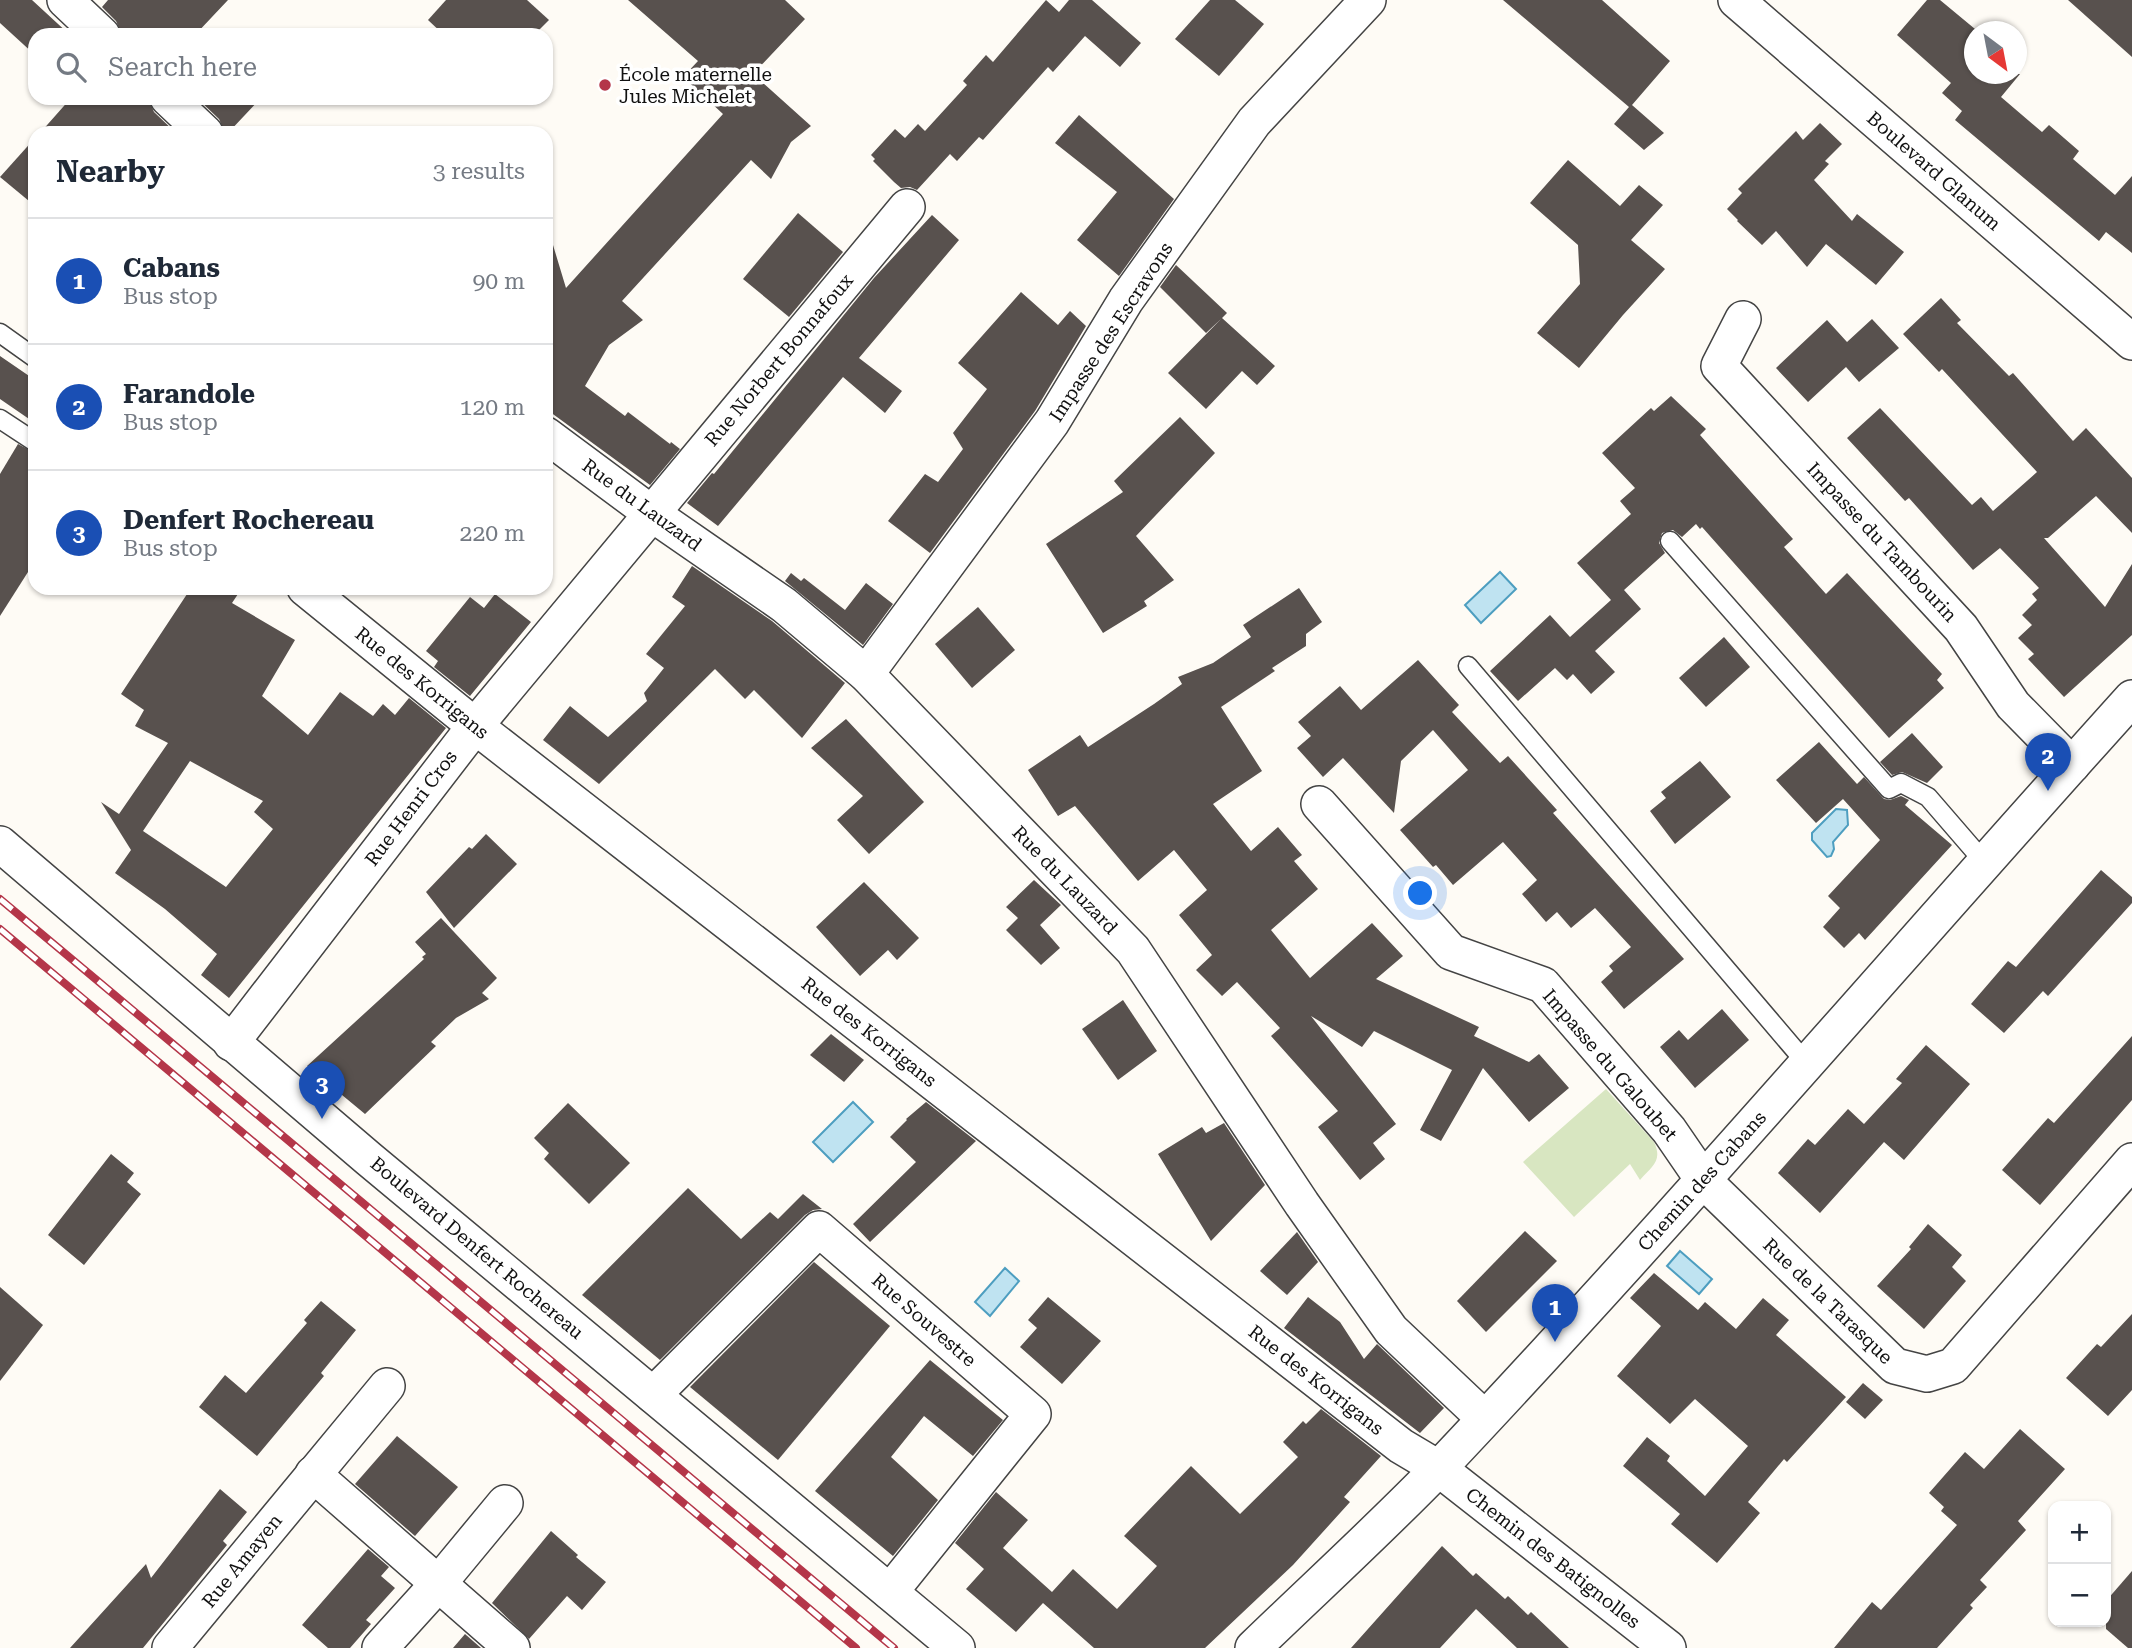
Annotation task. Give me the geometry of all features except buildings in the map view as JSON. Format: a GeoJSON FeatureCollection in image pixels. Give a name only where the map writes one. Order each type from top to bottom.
{"type":"FeatureCollection","features":[{"type":"Feature","properties":{"kind":"street"},"geometry":{"type":"LineString","coordinates":[[65,0],[95,28]]}},
{"type":"Feature","properties":{"kind":"street","name":"Impasse des Escravons"},"geometry":{"type":"LineString","coordinates":[[866,674],[1052,422],[1126,300],[1254,122],[1368,0]]}},
{"type":"Feature","properties":{"kind":"street","name":"Boulevard Glanum"},"geometry":{"type":"LineString","coordinates":[[1736,0],[2132,342]]}},
{"type":"Feature","properties":{"kind":"street"},"geometry":{"type":"LineString","coordinates":[[175,105],[198,126]]}},
{"type":"Feature","properties":{"kind":"street","name":"Rue Norbert Bonnafoux"},"geometry":{"type":"LineString","coordinates":[[651,513],[907,208]]}},
{"type":"Feature","properties":{"kind":"street","name":"Impasse du Tambourin"},"geometry":{"type":"LineString","coordinates":[[1743,319],[1719,366],[1961,628],[2013,705],[2072,765]]}},
{"type":"Feature","properties":{"kind":"street","name":"Rue du Lauzard"},"geometry":{"type":"LineString","coordinates":[[553,441],[784,605],[866,674],[1133,950],[1302,1204],[1391,1330],[1484,1418]]}},
{"type":"Feature","properties":{"kind":"street","name":"Rue Henri Cros"},"geometry":{"type":"LineString","coordinates":[[231,1044],[475,726],[651,513]]}},
{"type":"Feature","properties":{"kind":"street","name":"Rue des Korrigans"},"geometry":{"type":"LineString","coordinates":[[314,595],[475,726],[1401,1446],[1438,1468]]}},
{"type":"Feature","properties":{"kind":"street","name":"Chemin des Cabans"},"geometry":{"type":"LineString","coordinates":[[1253,1648],[1438,1468],[1703,1181],[2132,698]]}},
{"type":"Feature","properties":{"kind":"street","name":"Impasse du Galoubet"},"geometry":{"type":"LineString","coordinates":[[1318,804],[1451,952],[1543,985],[1669,1130],[1703,1181]]}},
{"type":"Feature","properties":{"kind":"street","name":"Boulevard Denfert Rochereau"},"geometry":{"type":"LineString","coordinates":[[0,845],[231,1044],[957,1648]]}},
{"type":"Feature","properties":{"kind":"street","name":"Rue de la Tarasque"},"geometry":{"type":"LineString","coordinates":[[1703,1181],[1895,1366],[1927,1374],[1953,1366],[2132,1161]]}},
{"type":"Feature","properties":{"kind":"street","name":"Rue Souvestre"},"geometry":{"type":"LineString","coordinates":[[653,1395],[819,1229],[1033,1414],[890,1592]]}},
{"type":"Feature","properties":{"kind":"street","name":"Rue Amayen"},"geometry":{"type":"LineString","coordinates":[[170,1648],[387,1386]]}},
{"type":"Feature","properties":{"kind":"street","name":"Chemin des Batignolles"},"geometry":{"type":"LineString","coordinates":[[1438,1468],[1668,1648]]}},
{"type":"Feature","properties":{"kind":"street"},"geometry":{"type":"LineString","coordinates":[[313,1474],[512,1648]]}},
{"type":"Feature","properties":{"kind":"street"},"geometry":{"type":"LineString","coordinates":[[380,1648],[438,1584],[505,1503]]}},
{"type":"Feature","properties":{"kind":"lane"},"geometry":{"type":"LineString","coordinates":[[0,333],[28,353]]}},
{"type":"Feature","properties":{"kind":"lane"},"geometry":{"type":"LineString","coordinates":[[0,419],[28,437]]}},
{"type":"Feature","properties":{"kind":"lane"},"geometry":{"type":"LineString","coordinates":[[1670,541],[1889,789],[1901,783],[1928,797],[1985,863]]}},
{"type":"Feature","properties":{"kind":"lane"},"geometry":{"type":"LineString","coordinates":[[1468,666],[1807,1064]]}},
{"type":"Feature","properties":{"kind":"green space"},"geometry":{"type":"Polygon","coordinates":[[[1606,1089],[1654,1142],[1657,1159],[1640,1180],[1630,1164],[1574,1217],[1523,1162],[1606,1089]]]}},
{"type":"Feature","properties":{"kind":"water"},"geometry":{"type":"Polygon","coordinates":[[[1500,572],[1516,589],[1481,623],[1465,605],[1500,572]]]}},
{"type":"Feature","properties":{"kind":"water"},"geometry":{"type":"Polygon","coordinates":[[[1836,809],[1847,810],[1848,825],[1833,842],[1834,849],[1831,856],[1827,857],[1812,840],[1812,833],[1836,809]]]}},
{"type":"Feature","properties":{"kind":"water"},"geometry":{"type":"Polygon","coordinates":[[[853,1102],[873,1122],[833,1162],[813,1142],[853,1102]]]}},
{"type":"Feature","properties":{"kind":"water"},"geometry":{"type":"Polygon","coordinates":[[[1680,1251],[1712,1279],[1699,1294],[1667,1266],[1680,1251]]]}},
{"type":"Feature","properties":{"kind":"water"},"geometry":{"type":"Polygon","coordinates":[[[1005,1268],[1019,1281],[990,1316],[975,1302],[1005,1268]]]}},
{"type":"Feature","properties":{"kind":"railway"},"geometry":{"type":"LineString","coordinates":[[0,899],[894,1648]]}},
{"type":"Feature","properties":{"kind":"railway"},"geometry":{"type":"LineString","coordinates":[[0,929],[856,1648]]}},
{"type":"Feature","properties":{"kind":"place","name":"École maternelle Jules Michelet"},"geometry":{"type":"Point","coordinates":[605,85]}},
{"type":"Feature","properties":{"kind":"place","name":"Farandole"},"geometry":{"type":"Point","coordinates":[2048,791]}},
{"type":"Feature","properties":{"kind":"place","name":"Denfert Rochereau"},"geometry":{"type":"Point","coordinates":[322,1119]}},
{"type":"Feature","properties":{"kind":"place","name":"Cabans"},"geometry":{"type":"Point","coordinates":[1555,1342]}}]}
